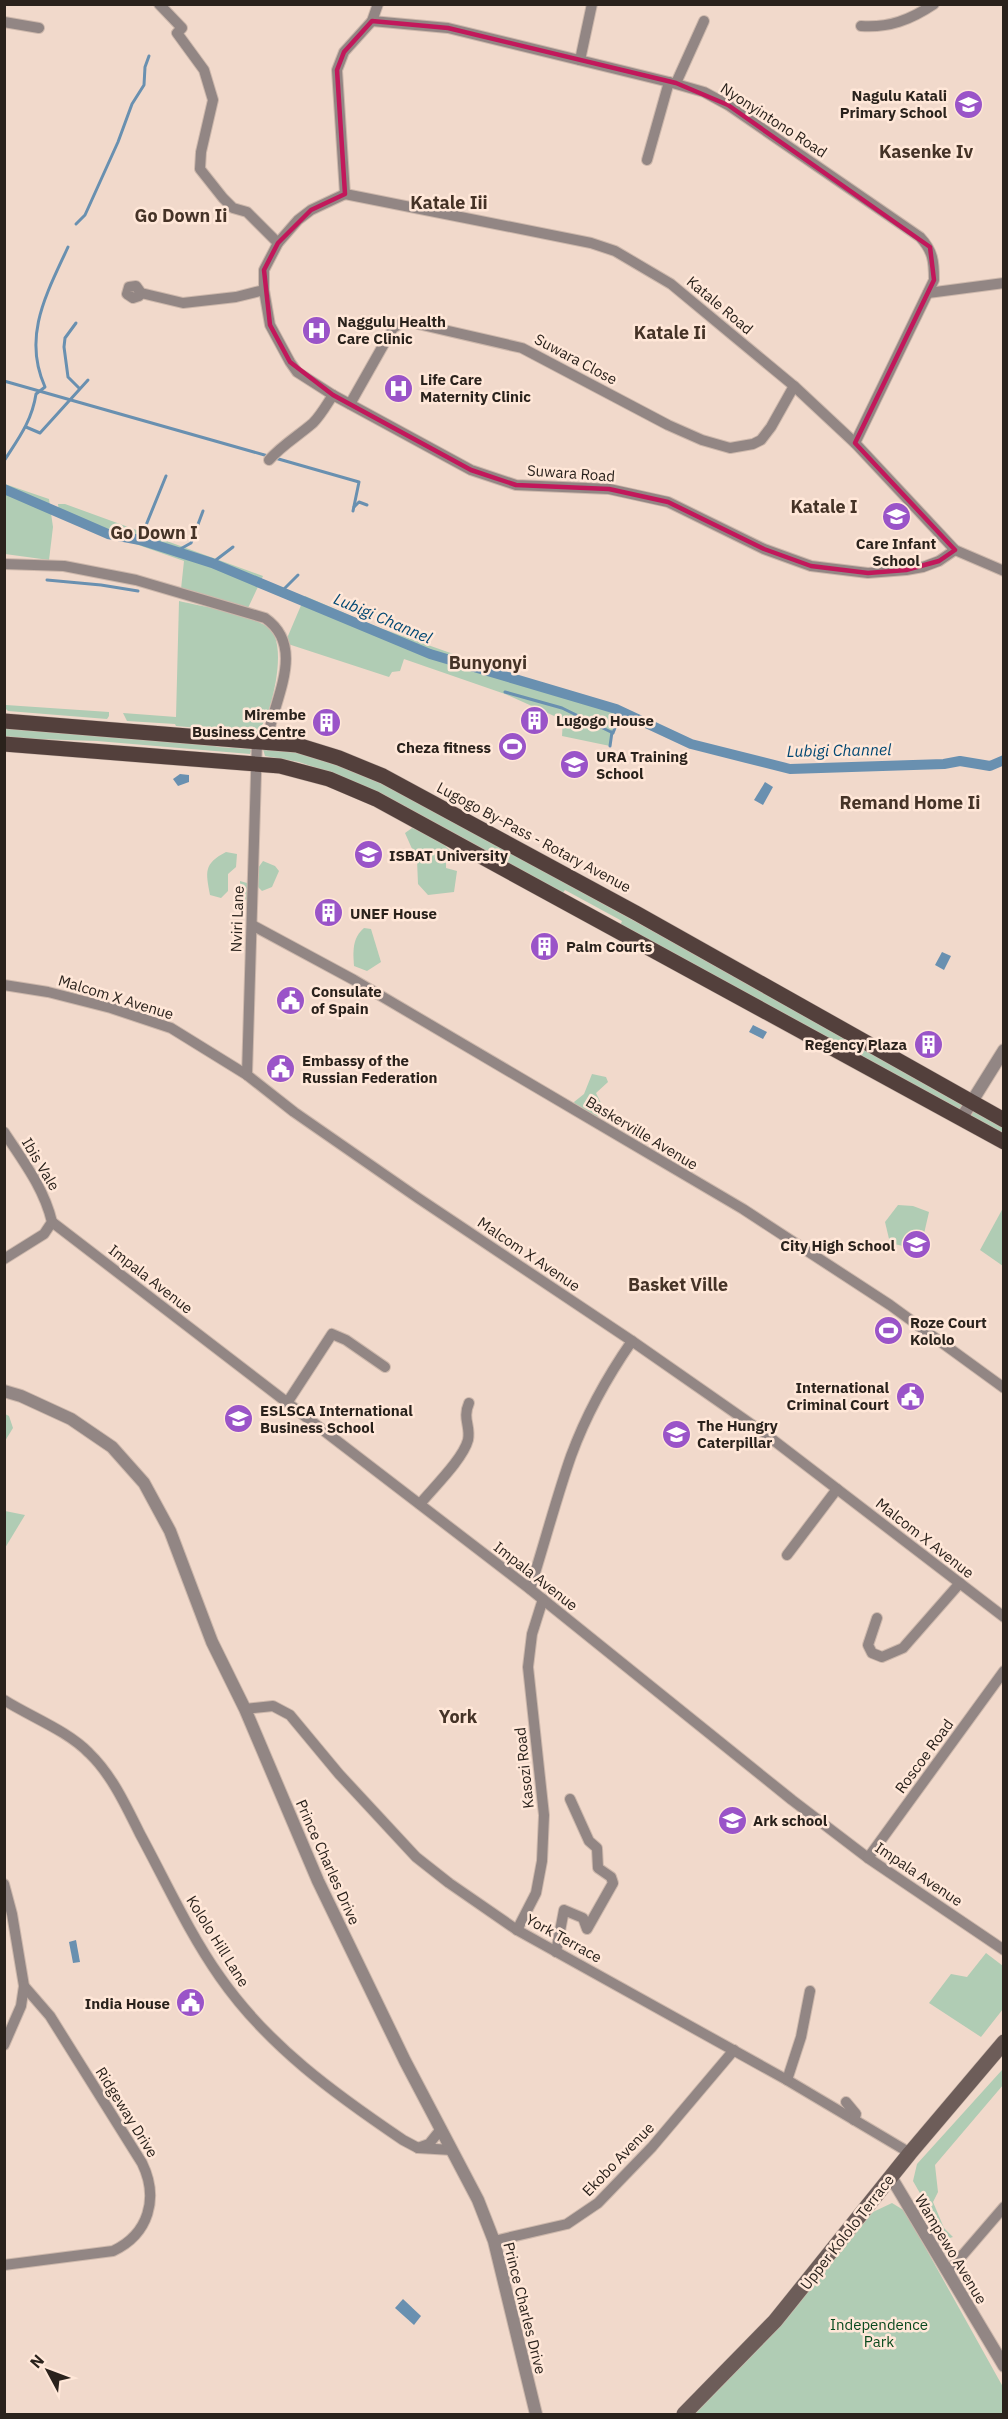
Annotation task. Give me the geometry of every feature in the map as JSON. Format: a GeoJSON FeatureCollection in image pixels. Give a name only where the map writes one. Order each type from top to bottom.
{"type":"FeatureCollection","features":[{"type":"Feature","properties":{"kind":"main road","name":"Lugogo By-Pass - Rotary Avenue"},"geometry":{"type":"LineString","coordinates":[[4,721],[297,745],[339,758],[383,776],[835,1023],[1004,1120]]}},
{"type":"Feature","properties":{"kind":"main road"},"geometry":{"type":"LineString","coordinates":[[4,744],[257,764],[303,771],[376,799],[1004,1142]]}},
{"type":"Feature","properties":{"kind":"main road","name":"Upper Kololo Terrace"},"geometry":{"type":"LineString","coordinates":[[684,2415],[775,2321],[910,2153],[1004,2042]]}},
{"type":"Feature","properties":{"kind":"street"},"geometry":{"type":"LineString","coordinates":[[159,4],[182,28],[177,33],[204,70],[210,86],[213,100],[201,152],[200,169],[222,198],[233,208],[247,212],[278,243]]}},
{"type":"Feature","properties":{"kind":"street"},"geometry":{"type":"LineString","coordinates":[[345,194],[337,70],[344,52],[372,21],[378,4]]}},
{"type":"Feature","properties":{"kind":"street"},"geometry":{"type":"LineString","coordinates":[[580,60],[592,4]]}},
{"type":"Feature","properties":{"kind":"street"},"geometry":{"type":"LineString","coordinates":[[861,26],[882,27],[897,24],[934,4]]}},
{"type":"Feature","properties":{"kind":"street","name":"Nyonyintono Road"},"geometry":{"type":"LineString","coordinates":[[372,21],[448,28],[672,82],[704,92],[728,105],[920,237],[930,247],[934,259],[934,280],[855,442]]}},
{"type":"Feature","properties":{"kind":"street"},"geometry":{"type":"LineString","coordinates":[[647,160],[672,82],[704,21]]}},
{"type":"Feature","properties":{"kind":"street"},"geometry":{"type":"LineString","coordinates":[[4,22],[39,28]]}},
{"type":"Feature","properties":{"kind":"street","name":"Suwara Road"},"geometry":{"type":"LineString","coordinates":[[345,194],[311,210],[298,220],[278,243],[264,270],[264,290],[270,325],[290,363],[297,372],[333,395],[471,470],[516,485],[609,489],[668,502],[764,549],[811,566],[868,573],[906,570],[931,564],[955,550]]}},
{"type":"Feature","properties":{"kind":"street","name":"Katale Road"},"geometry":{"type":"LineString","coordinates":[[345,194],[591,243],[615,251],[671,284],[794,386],[855,442],[955,550],[1004,571]]}},
{"type":"Feature","properties":{"kind":"street"},"geometry":{"type":"LineString","coordinates":[[928,293],[1004,283]]}},
{"type":"Feature","properties":{"kind":"street"},"geometry":{"type":"LineString","coordinates":[[141,293],[183,303],[216,300],[264,290]]}},
{"type":"Feature","properties":{"kind":"street","name":"Suwara Close"},"geometry":{"type":"LineString","coordinates":[[350,404],[393,328],[405,321],[522,348],[668,425],[702,440],[730,448],[753,444],[761,440],[794,386]]}},
{"type":"Feature","properties":{"kind":"street"},"geometry":{"type":"LineString","coordinates":[[269,460],[293,437],[315,421],[333,395]]}},
{"type":"Feature","properties":{"kind":"street","name":"Nviri Lane"},"geometry":{"type":"LineString","coordinates":[[4,564],[64,566],[136,580],[265,618],[279,631],[286,652],[280,694],[262,742],[257,764],[247,1075]]}},
{"type":"Feature","properties":{"kind":"street","name":"Baskerville Avenue"},"geometry":{"type":"LineString","coordinates":[[252,925],[354,980],[743,1209],[890,1305],[1004,1388]]}},
{"type":"Feature","properties":{"kind":"street","name":"Malcom X Avenue"},"geometry":{"type":"LineString","coordinates":[[4,985],[79,1000],[171,1028],[247,1075],[294,1112],[408,1191],[632,1341],[764,1433],[1004,1617]]}},
{"type":"Feature","properties":{"kind":"street"},"geometry":{"type":"LineString","coordinates":[[961,1119],[1004,1050]]}},
{"type":"Feature","properties":{"kind":"street","name":"Ibis Vale"},"geometry":{"type":"LineString","coordinates":[[4,1132],[38,1184],[52,1222]]}},
{"type":"Feature","properties":{"kind":"street"},"geometry":{"type":"LineString","coordinates":[[4,1259],[44,1234],[52,1222]]}},
{"type":"Feature","properties":{"kind":"street","name":"Impala Avenue"},"geometry":{"type":"LineString","coordinates":[[52,1222],[543,1599],[792,1800],[868,1858],[1004,1950]]}},
{"type":"Feature","properties":{"kind":"street"},"geometry":{"type":"LineString","coordinates":[[287,1403],[332,1334],[346,1340],[385,1367]]}},
{"type":"Feature","properties":{"kind":"street"},"geometry":{"type":"LineString","coordinates":[[530,1589],[572,1455],[590,1410],[632,1341]]}},
{"type":"Feature","properties":{"kind":"street","name":"Prince Charles Drive"},"geometry":{"type":"LineString","coordinates":[[4,1391],[21,1396],[71,1419],[112,1447],[144,1483],[170,1531],[212,1642],[245,1709],[318,1881],[478,2200],[494,2241],[536,2415]]}},
{"type":"Feature","properties":{"kind":"street"},"geometry":{"type":"LineString","coordinates":[[420,1504],[461,1453],[467,1442],[469,1432],[465,1413],[469,1403]]}},
{"type":"Feature","properties":{"kind":"street"},"geometry":{"type":"LineString","coordinates":[[787,1555],[837,1489]]}},
{"type":"Feature","properties":{"kind":"street"},"geometry":{"type":"LineString","coordinates":[[877,1618],[868,1646],[872,1653],[882,1657],[903,1648],[960,1583]]}},
{"type":"Feature","properties":{"kind":"street","name":"Kasozi Road"},"geometry":{"type":"LineString","coordinates":[[517,1930],[536,1893],[543,1851],[544,1815],[528,1667],[532,1634],[543,1599]]}},
{"type":"Feature","properties":{"kind":"street","name":"Roscoe Road"},"geometry":{"type":"LineString","coordinates":[[868,1858],[1004,1671]]}},
{"type":"Feature","properties":{"kind":"street","name":"Kololo Hill Lane"},"geometry":{"type":"LineString","coordinates":[[4,1700],[75,1742],[98,1761],[123,1802],[200,1946],[242,2007],[277,2044],[315,2078],[418,2148],[432,2151],[452,2150]]}},
{"type":"Feature","properties":{"kind":"street","name":"York Terrace"},"geometry":{"type":"LineString","coordinates":[[245,1709],[273,1706],[281,1708],[290,1715],[339,1774],[416,1857],[517,1930],[788,2080],[910,2153]]}},
{"type":"Feature","properties":{"kind":"street"},"geometry":{"type":"LineString","coordinates":[[556,1952],[564,1910],[584,1918],[587,1929],[613,1883],[611,1877],[598,1868],[597,1848],[589,1841],[570,1799]]}},
{"type":"Feature","properties":{"kind":"street"},"geometry":{"type":"LineString","coordinates":[[4,1884],[12,1914],[24,1986],[21,2006],[4,2044]]}},
{"type":"Feature","properties":{"kind":"street","name":"Ridgeway Drive"},"geometry":{"type":"LineString","coordinates":[[4,2265],[40,2259],[101,2254],[120,2248],[140,2230],[147,2215],[152,2194],[151,2184],[142,2163],[50,2016],[24,1986]]}},
{"type":"Feature","properties":{"kind":"street"},"geometry":{"type":"LineString","coordinates":[[788,2080],[801,2037],[810,1990]]}},
{"type":"Feature","properties":{"kind":"street","name":"Ekobo Avenue"},"geometry":{"type":"LineString","coordinates":[[494,2241],[567,2224],[598,2203],[652,2147],[734,2050]]}},
{"type":"Feature","properties":{"kind":"street"},"geometry":{"type":"LineString","coordinates":[[846,2102],[856,2114],[854,2120]]}},
{"type":"Feature","properties":{"kind":"street"},"geometry":{"type":"LineString","coordinates":[[418,2148],[429,2144],[441,2129]]}},
{"type":"Feature","properties":{"kind":"street","name":"Wampewo Avenue"},"geometry":{"type":"LineString","coordinates":[[891,2177],[1004,2367]]}},
{"type":"Feature","properties":{"kind":"street"},"geometry":{"type":"LineString","coordinates":[[948,2272],[1004,2207]]}},
{"type":"Feature","properties":{"kind":"highlighted area"},"geometry":{"type":"Polygon","coordinates":[[[372,21],[448,28],[676,83],[728,105],[930,247],[934,280],[855,443],[955,550],[939,561],[906,570],[868,573],[811,566],[764,549],[668,502],[609,489],[516,485],[471,470],[333,395],[290,362],[270,325],[264,270],[278,243],[311,210],[345,194],[337,70],[344,52],[372,21]]]}},
{"type":"Feature","properties":{"kind":"green space"},"geometry":{"type":"Polygon","coordinates":[[[5,484],[49,499],[53,527],[49,560],[5,554],[5,484]]]}},
{"type":"Feature","properties":{"kind":"green space"},"geometry":{"type":"Polygon","coordinates":[[[58,504],[65,504],[263,576],[248,608],[181,589],[184,561],[81,525],[59,512],[58,504]]]}},
{"type":"Feature","properties":{"kind":"green space"},"geometry":{"type":"Polygon","coordinates":[[[305,596],[377,627],[621,713],[612,732],[610,746],[562,736],[563,720],[505,694],[404,659],[400,671],[392,672],[389,677],[285,643],[305,596]]]}},
{"type":"Feature","properties":{"kind":"green space"},"geometry":{"type":"Polygon","coordinates":[[[179,601],[246,617],[259,622],[274,634],[278,651],[276,680],[267,715],[257,733],[127,721],[123,713],[176,717],[179,601]]]}},
{"type":"Feature","properties":{"kind":"green space"},"geometry":{"type":"Polygon","coordinates":[[[6,705],[109,712],[109,716],[107,719],[8,711],[6,705]]]}},
{"type":"Feature","properties":{"kind":"green space"},"geometry":{"type":"Polygon","coordinates":[[[4,727],[200,740],[218,747],[250,749],[251,751],[250,754],[97,741],[5,738],[4,727]]]}},
{"type":"Feature","properties":{"kind":"green space"},"geometry":{"type":"Polygon","coordinates":[[[263,749],[298,752],[348,769],[396,790],[962,1101],[961,1110],[620,926],[622,921],[565,890],[562,894],[340,776],[299,762],[265,756],[263,749]]]}},
{"type":"Feature","properties":{"kind":"green space"},"geometry":{"type":"Polygon","coordinates":[[[412,828],[435,835],[451,852],[446,868],[457,871],[454,892],[428,895],[418,884],[417,860],[405,833],[412,828]]]}},
{"type":"Feature","properties":{"kind":"green space"},"geometry":{"type":"Polygon","coordinates":[[[226,852],[237,854],[236,867],[228,874],[228,891],[221,898],[210,895],[207,874],[213,861],[226,852]]]}},
{"type":"Feature","properties":{"kind":"green space"},"geometry":{"type":"Polygon","coordinates":[[[263,861],[275,866],[279,871],[272,887],[262,891],[258,887],[258,868],[263,861]]]}},
{"type":"Feature","properties":{"kind":"green space"},"geometry":{"type":"Polygon","coordinates":[[[240,881],[247,883],[248,899],[240,903],[240,881]]]}},
{"type":"Feature","properties":{"kind":"green space"},"geometry":{"type":"Polygon","coordinates":[[[364,928],[371,929],[381,962],[367,971],[354,966],[355,941],[364,928]]]}},
{"type":"Feature","properties":{"kind":"green space"},"geometry":{"type":"Polygon","coordinates":[[[592,1074],[606,1077],[608,1082],[596,1093],[602,1105],[598,1117],[577,1109],[574,1102],[584,1094],[592,1074]]]}},
{"type":"Feature","properties":{"kind":"green space"},"geometry":{"type":"Polygon","coordinates":[[[975,1110],[1003,1125],[1003,1136],[971,1115],[975,1110]]]}},
{"type":"Feature","properties":{"kind":"green space"},"geometry":{"type":"Polygon","coordinates":[[[898,1205],[913,1206],[929,1212],[923,1238],[907,1247],[890,1243],[885,1222],[898,1205]]]}},
{"type":"Feature","properties":{"kind":"green space"},"geometry":{"type":"Polygon","coordinates":[[[1003,1208],[1003,1266],[980,1250],[1003,1208]]]}},
{"type":"Feature","properties":{"kind":"green space"},"geometry":{"type":"Polygon","coordinates":[[[5,1414],[9,1416],[13,1428],[5,1441],[5,1414]]]}},
{"type":"Feature","properties":{"kind":"green space"},"geometry":{"type":"Polygon","coordinates":[[[4,1511],[25,1515],[5,1548],[4,1511]]]}},
{"type":"Feature","properties":{"kind":"green space"},"geometry":{"type":"Polygon","coordinates":[[[986,1953],[1003,1966],[1003,2009],[981,2037],[929,2003],[951,1974],[967,1977],[986,1953]]]}},
{"type":"Feature","properties":{"kind":"green space"},"geometry":{"type":"Polygon","coordinates":[[[1002,2070],[1003,2085],[935,2165],[938,2192],[933,2202],[944,2228],[953,2237],[946,2239],[913,2181],[917,2164],[1002,2070]]]}},
{"type":"Feature","properties":{"kind":"green space","name":"Independence Park"},"geometry":{"type":"Polygon","coordinates":[[[892,2203],[905,2211],[1003,2387],[1003,2414],[694,2414],[775,2331],[873,2212],[892,2203]]]}},
{"type":"Feature","properties":{"kind":"water"},"geometry":{"type":"Polygon","coordinates":[[[180,774],[189,775],[189,782],[178,786],[173,779],[180,774]]]}},
{"type":"Feature","properties":{"kind":"water"},"geometry":{"type":"Polygon","coordinates":[[[765,782],[773,787],[763,805],[754,800],[765,782]]]}},
{"type":"Feature","properties":{"kind":"water"},"geometry":{"type":"Polygon","coordinates":[[[942,952],[951,956],[944,970],[935,965],[942,952]]]}},
{"type":"Feature","properties":{"kind":"water"},"geometry":{"type":"Polygon","coordinates":[[[753,1025],[767,1032],[763,1039],[749,1032],[753,1025]]]}},
{"type":"Feature","properties":{"kind":"water","name":"Roze Court Kololo"},"geometry":{"type":"Polygon","coordinates":[[[887,1321],[900,1332],[894,1340],[889,1333],[878,1331],[887,1321]]]}},
{"type":"Feature","properties":{"kind":"water"},"geometry":{"type":"Polygon","coordinates":[[[76,1940],[80,1962],[73,1963],[69,1942],[76,1940]]]}},
{"type":"Feature","properties":{"kind":"water"},"geometry":{"type":"Polygon","coordinates":[[[403,2299],[421,2316],[414,2325],[395,2308],[403,2299]]]}},
{"type":"Feature","properties":{"kind":"waterway"},"geometry":{"type":"LineString","coordinates":[[76,224],[85,215],[118,142],[132,104],[144,85],[145,67],[149,56]]}},
{"type":"Feature","properties":{"kind":"waterway"},"geometry":{"type":"LineString","coordinates":[[4,461],[28,421],[36,394],[45,387],[36,350],[37,332],[45,298],[68,247]]}},
{"type":"Feature","properties":{"kind":"waterway"},"geometry":{"type":"LineString","coordinates":[[76,323],[65,338],[64,347],[68,377],[79,388]]}},
{"type":"Feature","properties":{"kind":"waterway"},"geometry":{"type":"LineString","coordinates":[[26,427],[40,433],[88,380]]}},
{"type":"Feature","properties":{"kind":"waterway"},"geometry":{"type":"LineString","coordinates":[[4,381],[268,456]]}},
{"type":"Feature","properties":{"kind":"waterway"},"geometry":{"type":"LineString","coordinates":[[275,458],[359,482],[353,511]]}},
{"type":"Feature","properties":{"kind":"waterway"},"geometry":{"type":"LineString","coordinates":[[140,540],[166,476]]}},
{"type":"Feature","properties":{"kind":"waterway","name":"Lubigi Channel"},"geometry":{"type":"LineString","coordinates":[[4,489],[108,534],[140,540],[212,563],[430,654],[616,709],[691,744],[790,769],[944,764],[960,761],[990,766],[1004,760]]}},
{"type":"Feature","properties":{"kind":"waterway"},"geometry":{"type":"LineString","coordinates":[[354,507],[359,502],[367,505]]}},
{"type":"Feature","properties":{"kind":"waterway"},"geometry":{"type":"LineString","coordinates":[[175,552],[191,543],[203,511]]}},
{"type":"Feature","properties":{"kind":"waterway"},"geometry":{"type":"LineString","coordinates":[[212,563],[233,547]]}},
{"type":"Feature","properties":{"kind":"waterway"},"geometry":{"type":"LineString","coordinates":[[280,593],[298,575]]}},
{"type":"Feature","properties":{"kind":"waterway"},"geometry":{"type":"LineString","coordinates":[[47,580],[138,591]]}},
{"type":"Feature","properties":{"kind":"waterway"},"geometry":{"type":"LineString","coordinates":[[505,692],[562,708],[613,733],[621,713],[616,709]]}},
{"type":"Feature","properties":{"kind":"waterway"},"geometry":{"type":"LineString","coordinates":[[610,746],[612,732]]}},
{"type":"Feature","properties":{"kind":"place","name":"Nagulu Katali Primary School"},"geometry":{"type":"Point","coordinates":[968,104]}},
{"type":"Feature","properties":{"kind":"place","name":"Naggulu Health Care Clinic"},"geometry":{"type":"Point","coordinates":[316,330]}},
{"type":"Feature","properties":{"kind":"place","name":"Life Care Maternity Clinic"},"geometry":{"type":"Point","coordinates":[399,388]}},
{"type":"Feature","properties":{"kind":"place","name":"Care Infant School"},"geometry":{"type":"Point","coordinates":[896,516]}},
{"type":"Feature","properties":{"kind":"place","name":"Lugogo House"},"geometry":{"type":"Point","coordinates":[535,720]}},
{"type":"Feature","properties":{"kind":"place","name":"Mirembe Business Centre"},"geometry":{"type":"Point","coordinates":[327,723]}},
{"type":"Feature","properties":{"kind":"place","name":"Cheza fitness"},"geometry":{"type":"Point","coordinates":[512,747]}},
{"type":"Feature","properties":{"kind":"place","name":"URA Training School"},"geometry":{"type":"Point","coordinates":[575,765]}},
{"type":"Feature","properties":{"kind":"place","name":"ISBAT University"},"geometry":{"type":"Point","coordinates":[368,855]}},
{"type":"Feature","properties":{"kind":"place","name":"UNEF House"},"geometry":{"type":"Point","coordinates":[329,913]}},
{"type":"Feature","properties":{"kind":"place","name":"Palm Courts"},"geometry":{"type":"Point","coordinates":[545,946]}},
{"type":"Feature","properties":{"kind":"place","name":"Consulate of Spain"},"geometry":{"type":"Point","coordinates":[290,1000]}},
{"type":"Feature","properties":{"kind":"place","name":"Regency Plaza"},"geometry":{"type":"Point","coordinates":[928,1044]}},
{"type":"Feature","properties":{"kind":"place","name":"Embassy of the Russian Federation"},"geometry":{"type":"Point","coordinates":[281,1069]}},
{"type":"Feature","properties":{"kind":"place","name":"City High School"},"geometry":{"type":"Point","coordinates":[916,1245]}},
{"type":"Feature","properties":{"kind":"place","name":"Roze Court Kololo"},"geometry":{"type":"Point","coordinates":[889,1331]}},
{"type":"Feature","properties":{"kind":"place","name":"International Criminal Court"},"geometry":{"type":"Point","coordinates":[910,1396]}},
{"type":"Feature","properties":{"kind":"place","name":"ESLSCA International Business School"},"geometry":{"type":"Point","coordinates":[239,1419]}},
{"type":"Feature","properties":{"kind":"place","name":"The Hungry Caterpillar"},"geometry":{"type":"Point","coordinates":[676,1434]}},
{"type":"Feature","properties":{"kind":"place","name":"Ark school"},"geometry":{"type":"Point","coordinates":[732,1820]}},
{"type":"Feature","properties":{"kind":"place","name":"India House"},"geometry":{"type":"Point","coordinates":[191,2003]}},
{"type":"Feature","properties":{"kind":"district","name":"Kasenke Iv"},"geometry":{"type":"Point","coordinates":[926,151]}},
{"type":"Feature","properties":{"kind":"district","name":"Katale Iii"},"geometry":{"type":"Point","coordinates":[449,202]}},
{"type":"Feature","properties":{"kind":"district","name":"Go Down Ii"},"geometry":{"type":"Point","coordinates":[181,215]}},
{"type":"Feature","properties":{"kind":"district","name":"Katale Ii"},"geometry":{"type":"Point","coordinates":[670,332]}},
{"type":"Feature","properties":{"kind":"district","name":"Katale I"},"geometry":{"type":"Point","coordinates":[824,506]}},
{"type":"Feature","properties":{"kind":"district","name":"Go Down I"},"geometry":{"type":"Point","coordinates":[154,532]}},
{"type":"Feature","properties":{"kind":"district","name":"Bunyonyi"},"geometry":{"type":"Point","coordinates":[488,662]}},
{"type":"Feature","properties":{"kind":"district","name":"Remand Home Ii"},"geometry":{"type":"Point","coordinates":[910,802]}},
{"type":"Feature","properties":{"kind":"district","name":"Basket Ville"},"geometry":{"type":"Point","coordinates":[678,1284]}},
{"type":"Feature","properties":{"kind":"district","name":"York"},"geometry":{"type":"Point","coordinates":[458,1716]}}]}
